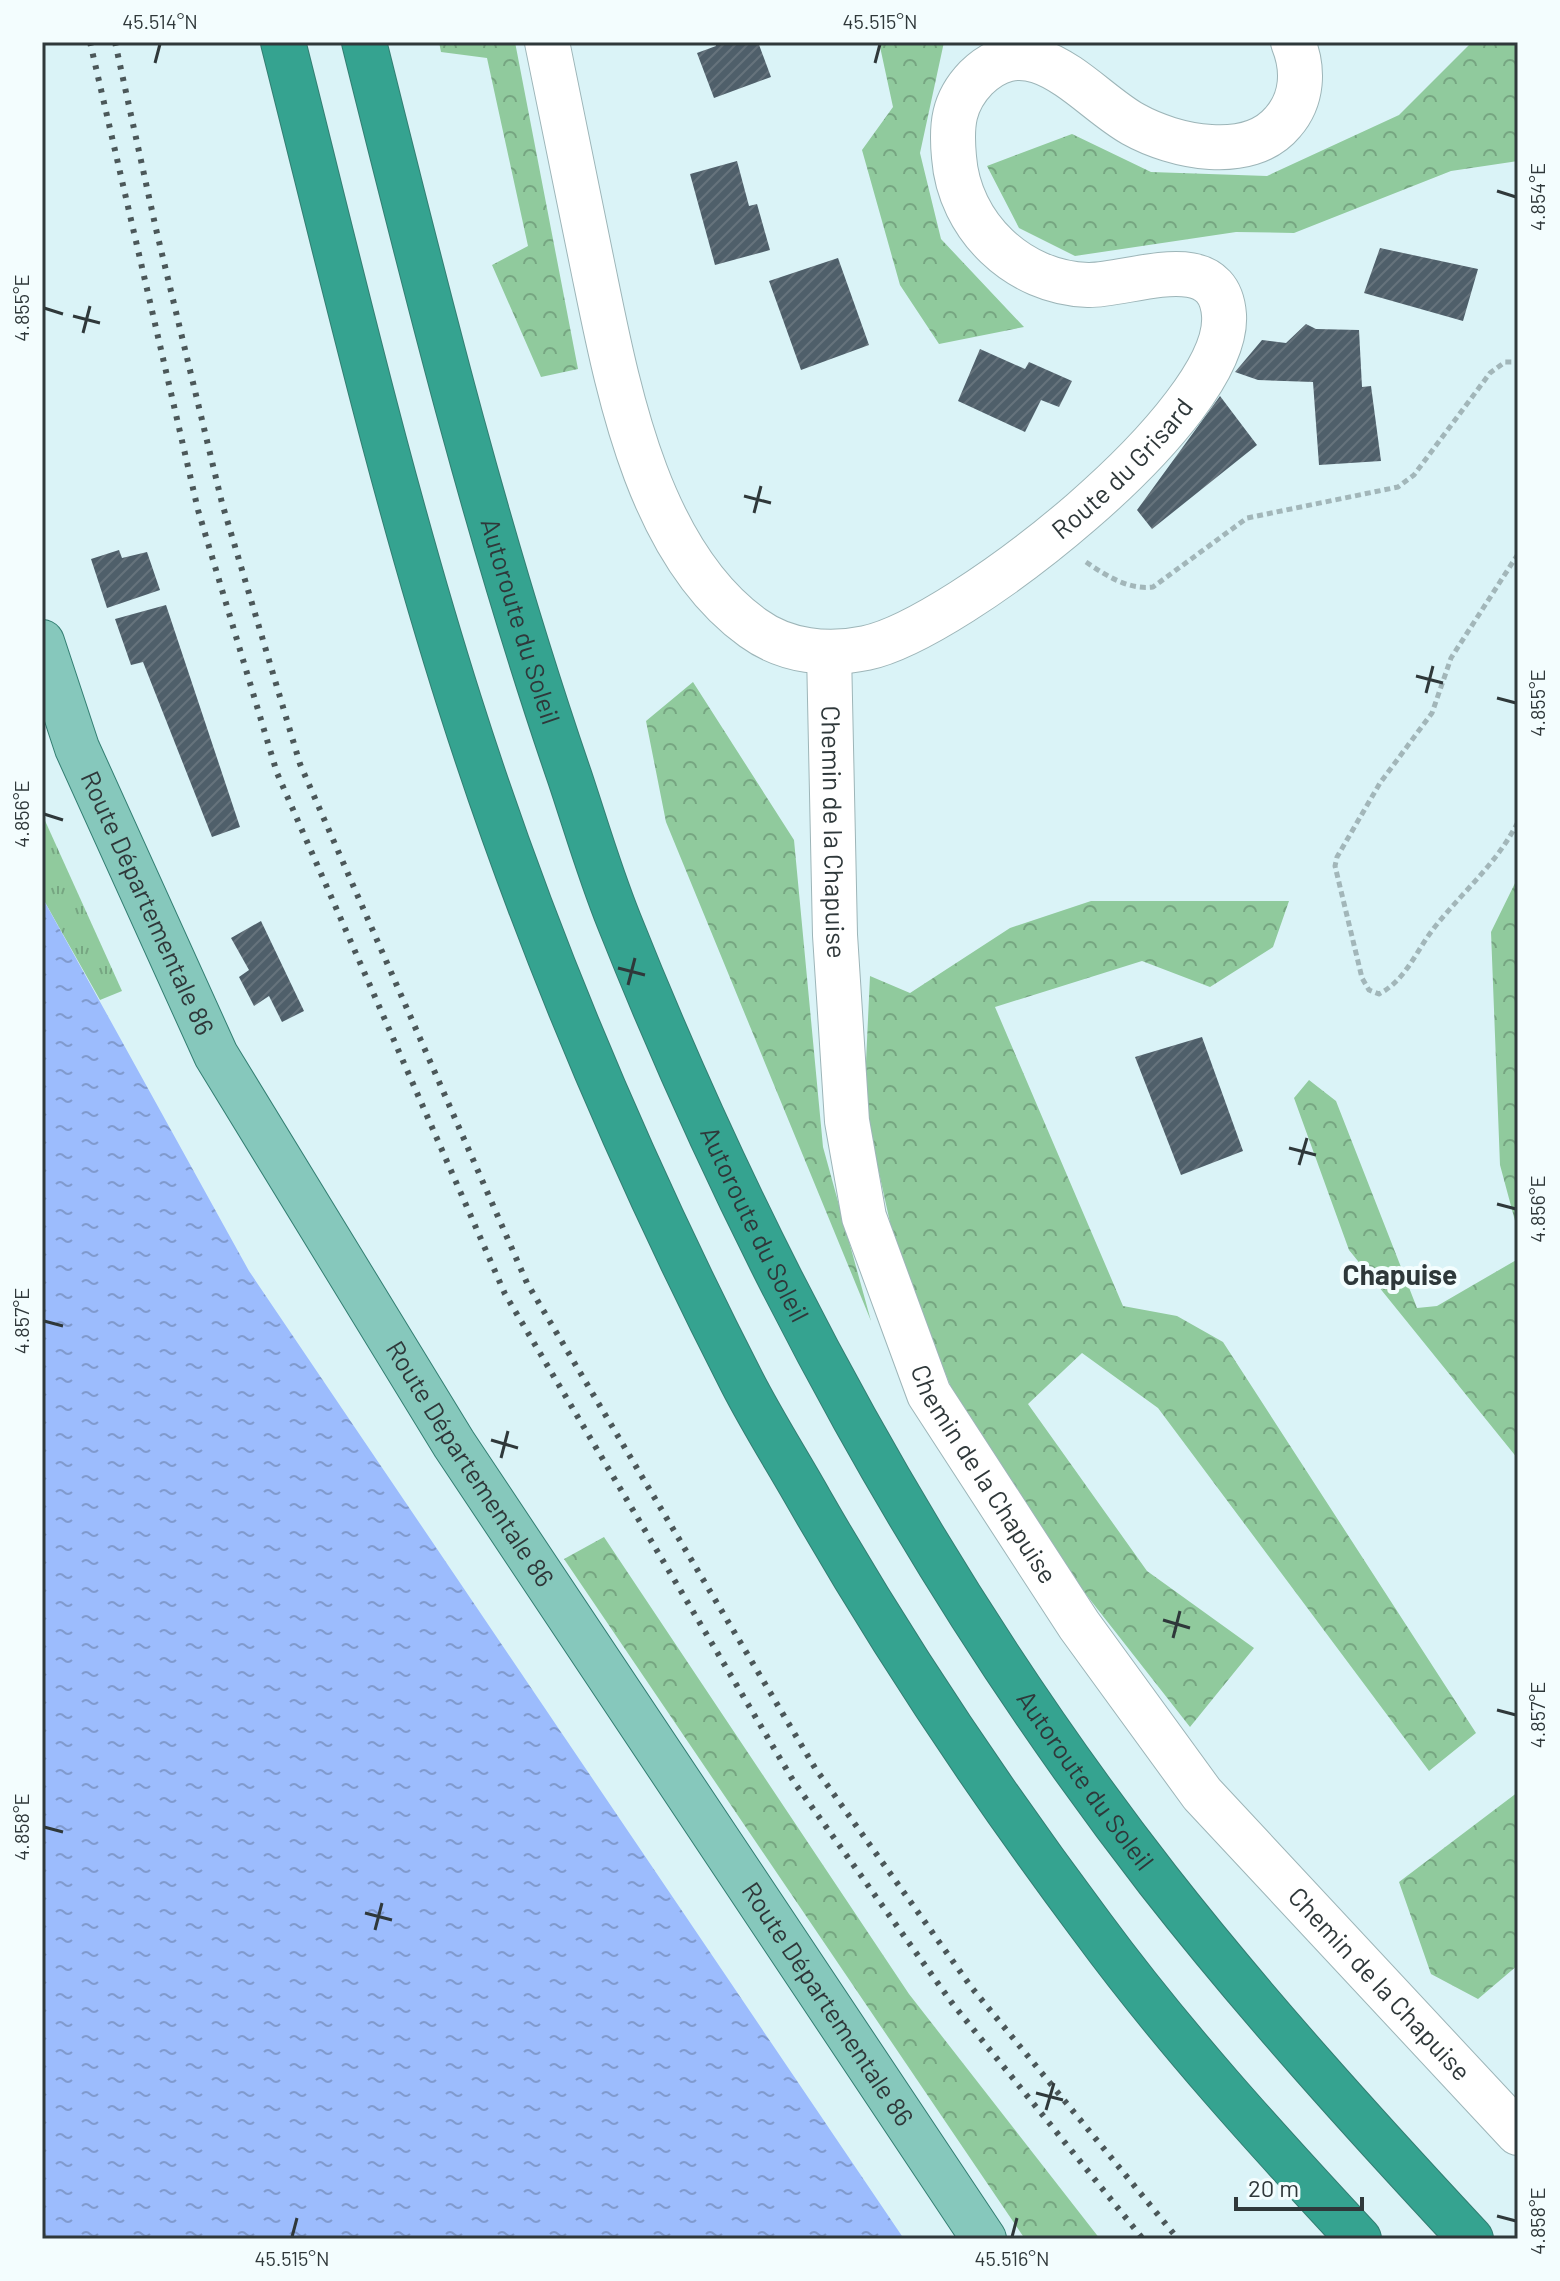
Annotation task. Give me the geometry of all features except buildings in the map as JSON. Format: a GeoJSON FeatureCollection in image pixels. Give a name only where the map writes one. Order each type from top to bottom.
{"type":"FeatureCollection","features":[{"type":"Feature","properties":{"kind":"highway"},"geometry":{"type":"LineString","coordinates":[[283,42],[407,529],[461,708],[543,939],[636,1161],[744,1386],[854,1577],[960,1743],[1094,1931],[1244,2115],[1359,2239]]}},
{"type":"Feature","properties":{"kind":"highway","name":"Autoroute du Soleil"},"geometry":{"type":"LineString","coordinates":[[364,42],[481,500],[536,679],[617,917],[702,1115],[819,1352],[928,1543],[1027,1699],[1147,1865],[1297,2052],[1471,2239]]}},
{"type":"Feature","properties":{"kind":"main road","name":"Route Départementale 86"},"geometry":{"type":"LineString","coordinates":[[42,642],[77,748],[216,1055],[454,1444],[984,2239]]}},
{"type":"Feature","properties":{"kind":"street","name":"Route du Grisard"},"geometry":{"type":"LineString","coordinates":[[547,42],[611,356],[633,443],[662,510],[688,555],[727,606],[757,631],[797,650],[829,652],[870,648],[945,614],[1052,540],[1137,460],[1195,389],[1221,339],[1225,320],[1221,299],[1215,287],[1203,278],[1188,274],[1088,285],[1044,276],[1004,254],[970,218],[955,173],[951,124],[963,92],[986,68],[1013,59],[1033,59],[1056,67],[1133,124],[1170,139],[1222,147],[1252,145],[1277,129],[1291,112],[1302,64],[1293,42]]}},
{"type":"Feature","properties":{"kind":"street","name":"Chemin de la Chapuise"},"geometry":{"type":"LineString","coordinates":[[829,652],[835,935],[847,1121],[864,1217],[929,1394],[1079,1625],[1202,1794],[1518,2133]]}},
{"type":"Feature","properties":{"kind":"path"},"geometry":{"type":"LineString","coordinates":[[1052,540],[1110,578],[1140,588],[1153,587],[1247,518],[1398,487],[1414,475],[1490,373],[1505,362],[1518,362]]}},
{"type":"Feature","properties":{"kind":"path"},"geometry":{"type":"LineString","coordinates":[[1518,554],[1451,658],[1432,713],[1380,783],[1337,857],[1338,880],[1362,978],[1369,990],[1379,994],[1395,986],[1433,929],[1494,863],[1518,822]]}},
{"type":"Feature","properties":{"kind":"green space"},"geometry":{"type":"Polygon","coordinates":[[[439,42],[515,42],[578,369],[541,377],[492,265],[528,246],[487,58],[441,52],[439,42]]]}},
{"type":"Feature","properties":{"kind":"green space"},"geometry":{"type":"Polygon","coordinates":[[[879,42],[944,42],[920,153],[941,239],[1024,327],[939,344],[900,285],[862,150],[893,107],[879,42]]]}},
{"type":"Feature","properties":{"kind":"green space"},"geometry":{"type":"Polygon","coordinates":[[[1472,42],[1518,42],[1518,161],[1451,171],[1294,233],[1236,232],[1075,256],[1019,228],[987,166],[1072,134],[1151,172],[1267,176],[1399,115],[1472,42]]]}},
{"type":"Feature","properties":{"kind":"green space"},"geometry":{"type":"Polygon","coordinates":[[[693,682],[794,840],[823,1147],[871,1321],[666,822],[646,721],[693,682]]]}},
{"type":"Feature","properties":{"kind":"green space"},"geometry":{"type":"Polygon","coordinates":[[[42,814],[122,991],[100,1000],[42,897],[42,814]]]}},
{"type":"Feature","properties":{"kind":"green space"},"geometry":{"type":"Polygon","coordinates":[[[1518,877],[1518,1232],[1500,1165],[1491,932],[1518,877]]]}},
{"type":"Feature","properties":{"kind":"green space"},"geometry":{"type":"Polygon","coordinates":[[[1091,901],[1289,901],[1273,947],[1210,987],[1142,961],[995,1007],[1123,1306],[1177,1316],[1223,1342],[1476,1733],[1429,1771],[1158,1408],[1082,1353],[1028,1404],[1147,1571],[1254,1648],[1190,1727],[1059,1560],[953,1392],[897,1254],[864,1105],[870,976],[910,993],[1010,928],[1091,901]]]}},
{"type":"Feature","properties":{"kind":"green space"},"geometry":{"type":"Polygon","coordinates":[[[1309,1080],[1336,1101],[1417,1308],[1437,1306],[1518,1259],[1518,1459],[1349,1250],[1294,1098],[1309,1080]]]}},
{"type":"Feature","properties":{"kind":"green space"},"geometry":{"type":"Polygon","coordinates":[[[604,1537],[909,1994],[1100,2239],[1025,2239],[564,1559],[604,1537]]]}},
{"type":"Feature","properties":{"kind":"green space"},"geometry":{"type":"Polygon","coordinates":[[[1518,1792],[1518,1965],[1478,1999],[1431,1974],[1399,1882],[1518,1792]]]}},
{"type":"Feature","properties":{"kind":"water"},"geometry":{"type":"Polygon","coordinates":[[[42,897],[249,1271],[904,2239],[42,2239],[42,897]]]}},
{"type":"Feature","properties":{"kind":"railway"},"geometry":{"type":"LineString","coordinates":[[90,42],[198,510],[277,773],[505,1294],[794,1782],[952,2003],[1143,2239]]}},
{"type":"Feature","properties":{"kind":"railway"},"geometry":{"type":"LineString","coordinates":[[115,42],[222,503],[300,764],[527,1283],[815,1768],[972,1988],[1178,2239]]}},
{"type":"Feature","properties":{"kind":"district","name":"Chapuise"},"geometry":{"type":"Point","coordinates":[1400,1275]}}]}
